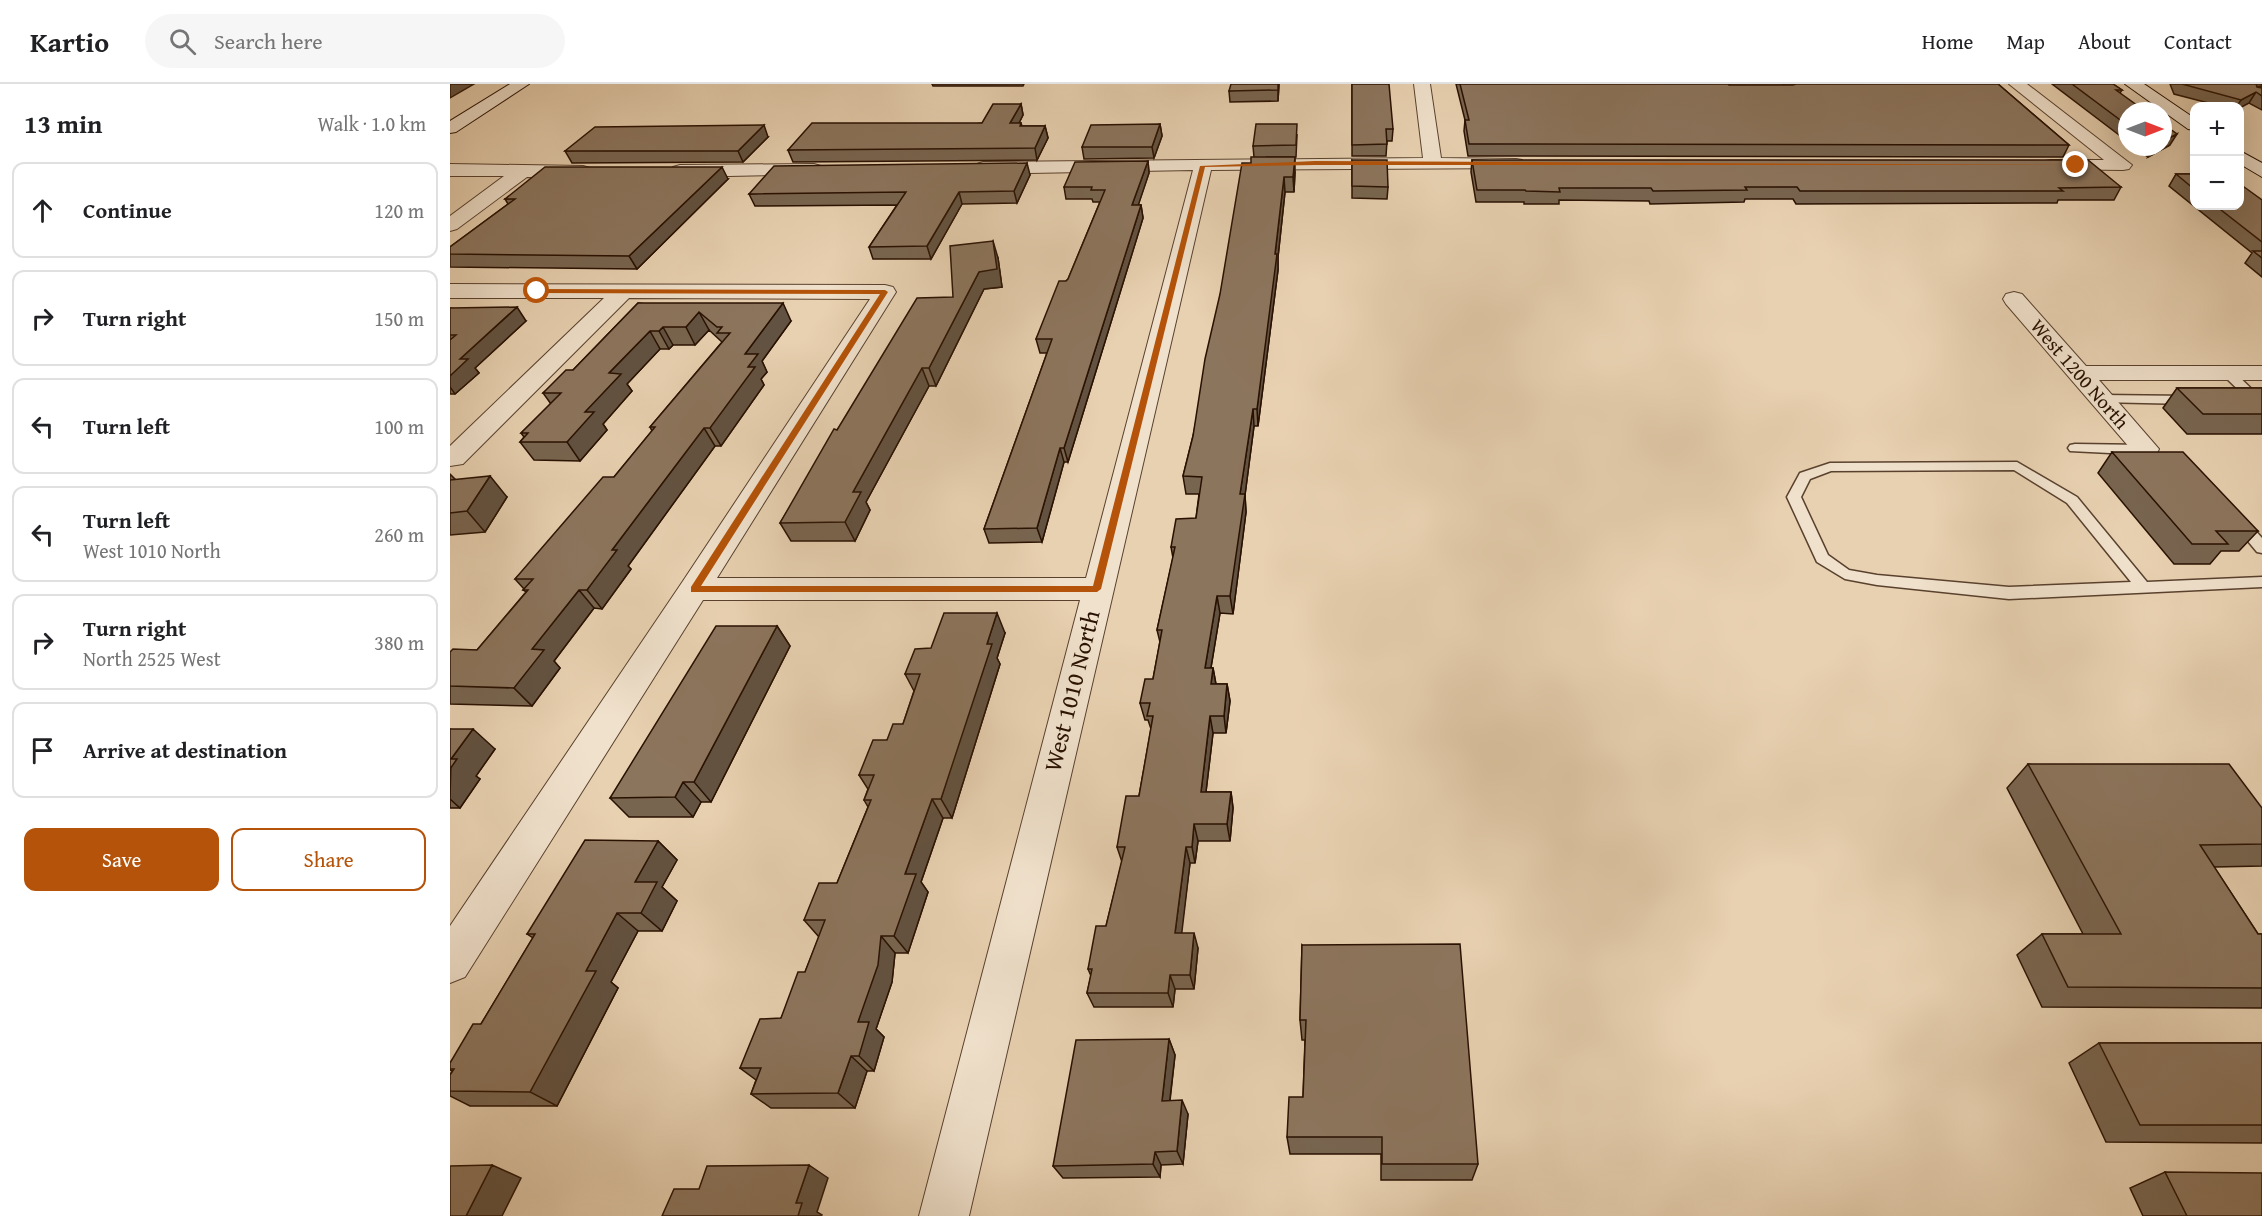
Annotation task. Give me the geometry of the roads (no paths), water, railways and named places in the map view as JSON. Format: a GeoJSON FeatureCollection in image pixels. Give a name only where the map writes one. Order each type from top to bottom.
{"type":"FeatureCollection","features":[{"type":"Feature","properties":{"kind":"street"},"geometry":{"type":"LineString","coordinates":[[450,128],[520,84]]}},
{"type":"Feature","properties":{"kind":"street"},"geometry":{"type":"LineString","coordinates":[[1422,84],[1433,164]]}},
{"type":"Feature","properties":{"kind":"street"},"geometry":{"type":"LineString","coordinates":[[2017,84],[2123,165],[2028,165]]}},
{"type":"Feature","properties":{"kind":"street"},"geometry":{"type":"LineString","coordinates":[[2133,84],[2190,122]]}},
{"type":"Feature","properties":{"kind":"street"},"geometry":{"type":"LineString","coordinates":[[2244,159],[2262,171]]}},
{"type":"Feature","properties":{"kind":"street"},"geometry":{"type":"LineString","coordinates":[[963,168],[1315,163],[1528,164]]}},
{"type":"Feature","properties":{"kind":"street","name":"West 1010 North"},"geometry":{"type":"LineString","coordinates":[[944,1216],[1203,166]]}},
{"type":"Feature","properties":{"kind":"street"},"geometry":{"type":"LineString","coordinates":[[450,170],[604,172]]}},
{"type":"Feature","properties":{"kind":"street"},"geometry":{"type":"LineString","coordinates":[[663,172],[831,170]]}},
{"type":"Feature","properties":{"kind":"street"},"geometry":{"type":"LineString","coordinates":[[450,225],[522,172]]}},
{"type":"Feature","properties":{"kind":"street"},"geometry":{"type":"LineString","coordinates":[[450,291],[885,292],[450,963]]}},
{"type":"Feature","properties":{"kind":"street"},"geometry":{"type":"LineString","coordinates":[[453,458],[624,291]]}},
{"type":"Feature","properties":{"kind":"street","name":"West 1200 North"},"geometry":{"type":"LineString","coordinates":[[2014,299],[2101,399],[2155,454]]}},
{"type":"Feature","properties":{"kind":"street"},"geometry":{"type":"LineString","coordinates":[[2079,373],[2262,373]]}},
{"type":"Feature","properties":{"kind":"street"},"geometry":{"type":"LineString","coordinates":[[694,589],[1097,589]]}},
{"type":"Feature","properties":{"kind":"lane"},"geometry":{"type":"LineString","coordinates":[[2228,373],[2260,401]]}},
{"type":"Feature","properties":{"kind":"lane"},"geometry":{"type":"LineString","coordinates":[[2101,399],[2201,400]]}},
{"type":"Feature","properties":{"kind":"lane"},"geometry":{"type":"LineString","coordinates":[[2235,401],[2260,401]]}},
{"type":"Feature","properties":{"kind":"lane"},"geometry":{"type":"LineString","coordinates":[[2074,448],[2155,454]]}},
{"type":"Feature","properties":{"kind":"lane"},"geometry":{"type":"LineString","coordinates":[[2143,587],[2072,500],[2017,466],[1830,467],[1805,476],[1794,498],[1822,558],[1845,574],[1877,580],[2009,593],[2262,582]]}},
{"type":"Feature","properties":{"kind":"lane"},"geometry":{"type":"LineString","coordinates":[[2224,504],[2262,548]]}}]}
